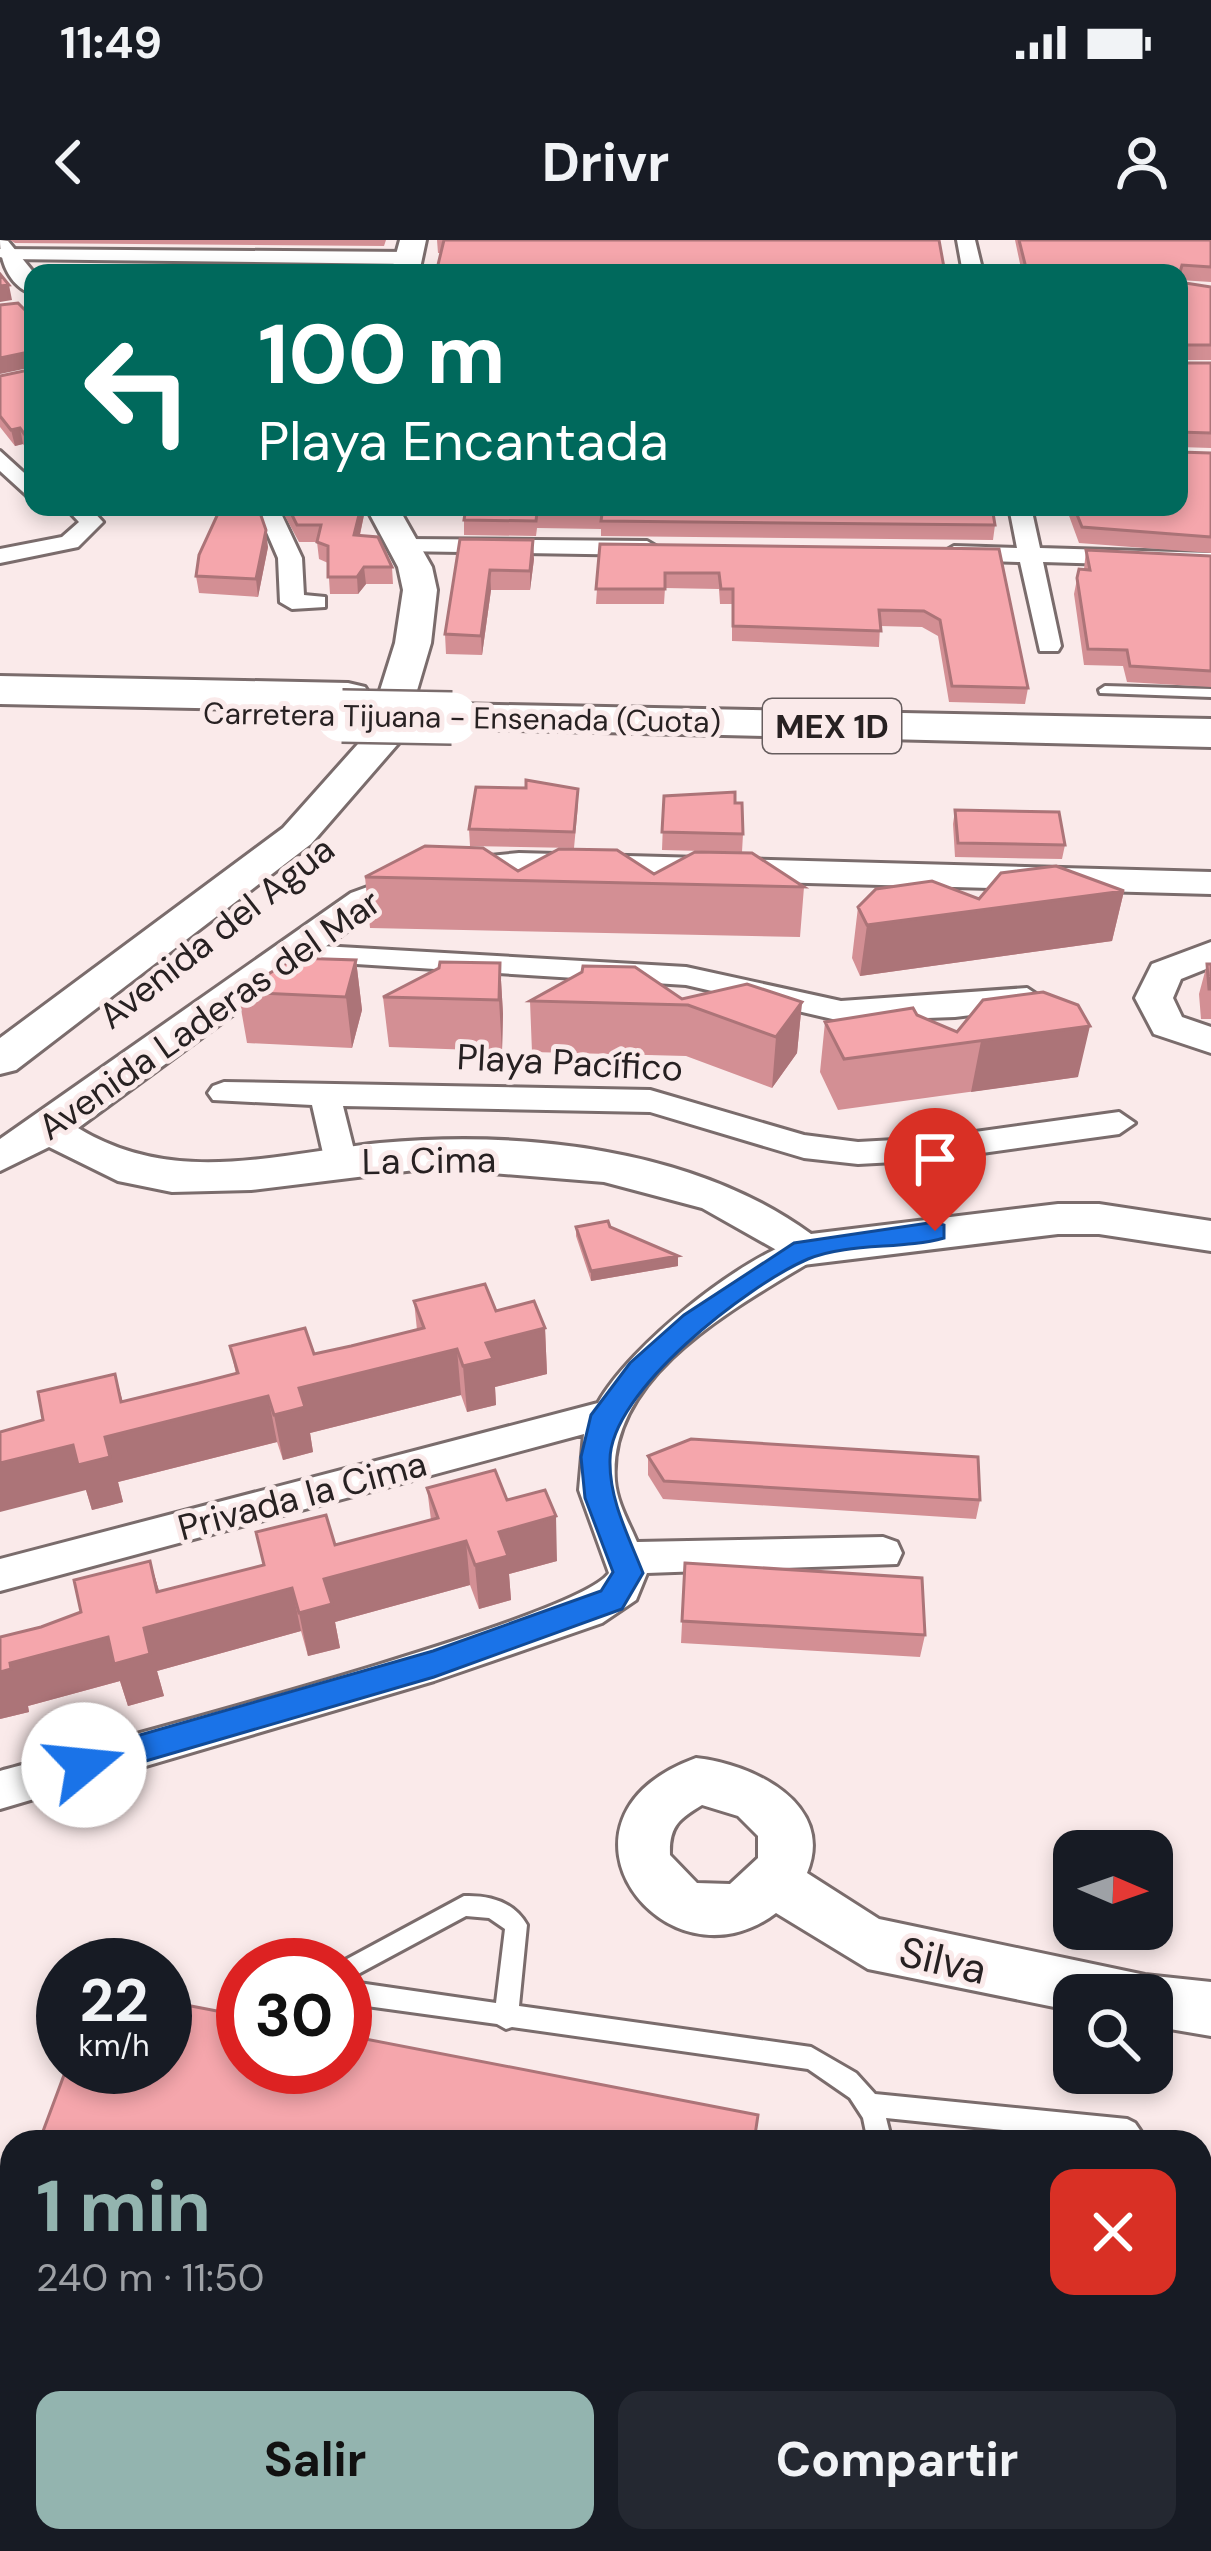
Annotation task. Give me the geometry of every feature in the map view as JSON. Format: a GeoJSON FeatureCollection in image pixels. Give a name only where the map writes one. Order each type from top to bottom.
{"type":"FeatureCollection","features":[{"type":"Feature","properties":{"kind":"highway","name":"Carretera Tijuana - Ensenada (Cuota)"},"geometry":{"type":"LineString","coordinates":[[0,690],[1211,734]]}},
{"type":"Feature","properties":{"kind":"highway","name":"Carretera Tijuana - Ensenada (Cuota)"},"geometry":{"type":"LineString","coordinates":[[0,707],[345,706]]}},
{"type":"Feature","properties":{"kind":"highway","name":"MEX 1D"},"geometry":{"type":"LineString","coordinates":[[453,709],[1211,716]]}},
{"type":"Feature","properties":{"kind":"main road","name":"Avenida del Agua"},"geometry":{"type":"LineString","coordinates":[[0,1060],[297,836],[383,739],[420,614],[420,590],[405,546],[387,516]]}},
{"type":"Feature","properties":{"kind":"main road","name":"Avenida del Agua"},"geometry":{"type":"LineString","coordinates":[[0,1096],[311,863],[350,828],[377,794],[390,757],[383,739]]}},
{"type":"Feature","properties":{"kind":"street"},"geometry":{"type":"LineString","coordinates":[[4,249],[409,257]]}},
{"type":"Feature","properties":{"kind":"street"},"geometry":{"type":"LineString","coordinates":[[4,249],[24,275]]}},
{"type":"Feature","properties":{"kind":"street"},"geometry":{"type":"LineString","coordinates":[[1,459],[24,484]]}},
{"type":"Feature","properties":{"kind":"street"},"geometry":{"type":"LineString","coordinates":[[0,556],[48,550],[86,532],[90,516]]}},
{"type":"Feature","properties":{"kind":"street"},"geometry":{"type":"LineString","coordinates":[[270,516],[304,602]]}},
{"type":"Feature","properties":{"kind":"street"},"geometry":{"type":"LineString","coordinates":[[1022,516],[1049,646]]}},
{"type":"Feature","properties":{"kind":"street"},"geometry":{"type":"LineString","coordinates":[[405,546],[682,549]]}},
{"type":"Feature","properties":{"kind":"street"},"geometry":{"type":"LineString","coordinates":[[937,553],[1211,560]]}},
{"type":"Feature","properties":{"kind":"street","name":"Avenida Laderas del Mar"},"geometry":{"type":"LineString","coordinates":[[0,1157],[49,1129],[287,953],[388,888],[476,866],[1211,883]]}},
{"type":"Feature","properties":{"kind":"street"},"geometry":{"type":"LineString","coordinates":[[287,953],[686,976],[841,1011],[955,1007],[1036,997]]}},
{"type":"Feature","properties":{"kind":"street"},"geometry":{"type":"LineString","coordinates":[[1211,954],[1165,972],[1154,998],[1167,1025],[1211,1040]]}},
{"type":"Feature","properties":{"kind":"street","name":"Playa Pacífico"},"geometry":{"type":"LineString","coordinates":[[224,1093],[650,1100],[719,1114],[789,1143],[850,1153],[1119,1123]]}},
{"type":"Feature","properties":{"kind":"street"},"geometry":{"type":"LineString","coordinates":[[326,1095],[341,1162]]}},
{"type":"Feature","properties":{"kind":"street","name":"La Cima"},"geometry":{"type":"LineString","coordinates":[[49,1129],[88,1158],[160,1179],[194,1181],[341,1162],[464,1156],[603,1169],[740,1208],[781,1228],[803,1250]]}},
{"type":"Feature","properties":{"kind":"street"},"geometry":{"type":"LineString","coordinates":[[0,1790],[434,1664],[587,1611],[622,1589],[626,1558],[596,1480],[604,1415],[640,1371],[693,1322],[803,1250],[1058,1219],[1099,1219],[1211,1237]]}},
{"type":"Feature","properties":{"kind":"street","name":"Privada la Cima"},"geometry":{"type":"LineString","coordinates":[[0,1575],[604,1415]]}},
{"type":"Feature","properties":{"kind":"street"},"geometry":{"type":"LineString","coordinates":[[626,1558],[883,1553]]}},
{"type":"Feature","properties":{"kind":"street","name":"Silva"},"geometry":{"type":"LineString","coordinates":[[775,1882],[868,1943],[1053,1980]]}},
{"type":"Feature","properties":{"kind":"street"},"geometry":{"type":"LineString","coordinates":[[1173,2003],[1211,2009]]}},
{"type":"Feature","properties":{"kind":"lane"},"geometry":{"type":"LineString","coordinates":[[1106,690],[1211,693]]}},
{"type":"Feature","properties":{"kind":"lane"},"geometry":{"type":"LineString","coordinates":[[372,1955],[464,1906],[484,1904],[502,1910],[516,1925],[506,2018]]}},
{"type":"Feature","properties":{"kind":"lane"},"geometry":{"type":"LineString","coordinates":[[372,1996],[811,2058],[849,2078],[871,2105],[877,2130]]}},
{"type":"Feature","properties":{"kind":"lane"},"geometry":{"type":"LineString","coordinates":[[871,2105],[1015,2130]]}},
{"type":"Feature","properties":{"kind":"building"},"geometry":{"type":"Polygon","coordinates":[[[444,240],[939,240],[943,264],[438,264],[444,240]]]}},
{"type":"Feature","properties":{"kind":"building"},"geometry":{"type":"Polygon","coordinates":[[[1019,240],[1211,240],[1211,267],[1025,264],[1019,240]]]}},
{"type":"Feature","properties":{"kind":"building"},"geometry":{"type":"Polygon","coordinates":[[[1188,283],[1211,287],[1211,345],[1188,345],[1188,283]]]}},
{"type":"Feature","properties":{"kind":"building"},"geometry":{"type":"Polygon","coordinates":[[[18,303],[24,309],[24,353],[0,358],[0,305],[18,303]]]}},
{"type":"Feature","properties":{"kind":"building"},"geometry":{"type":"Polygon","coordinates":[[[1188,363],[1211,363],[1211,433],[1188,432],[1188,363]]]}},
{"type":"Feature","properties":{"kind":"building"},"geometry":{"type":"Polygon","coordinates":[[[24,371],[24,434],[20,428],[11,430],[0,416],[0,376],[24,371]]]}},
{"type":"Feature","properties":{"kind":"building"},"geometry":{"type":"Polygon","coordinates":[[[1188,452],[1211,453],[1211,537],[1082,527],[1078,516],[1188,516],[1188,452]]]}},
{"type":"Feature","properties":{"kind":"building"},"geometry":{"type":"Polygon","coordinates":[[[217,516],[261,516],[266,530],[256,579],[196,576],[199,555],[217,516]]]}},
{"type":"Feature","properties":{"kind":"building"},"geometry":{"type":"Polygon","coordinates":[[[292,516],[359,516],[354,535],[378,537],[392,567],[364,567],[357,577],[328,577],[328,546],[317,542],[321,525],[297,525],[292,516]]]}},
{"type":"Feature","properties":{"kind":"building"},"geometry":{"type":"Polygon","coordinates":[[[465,516],[537,516],[536,521],[464,520],[465,516]]]}},
{"type":"Feature","properties":{"kind":"building"},"geometry":{"type":"Polygon","coordinates":[[[602,516],[994,516],[995,525],[601,521],[602,516]]]}},
{"type":"Feature","properties":{"kind":"building"},"geometry":{"type":"Polygon","coordinates":[[[460,539],[533,540],[530,571],[490,570],[481,636],[445,634],[460,539]]]}},
{"type":"Feature","properties":{"kind":"building"},"geometry":{"type":"Polygon","coordinates":[[[600,544],[999,549],[1028,688],[952,686],[940,620],[924,611],[879,610],[881,631],[733,626],[733,589],[721,589],[719,573],[665,573],[665,589],[596,589],[600,544]]]}},
{"type":"Feature","properties":{"kind":"building"},"geometry":{"type":"Polygon","coordinates":[[[1086,550],[1211,556],[1211,671],[1130,666],[1127,650],[1088,649],[1077,578],[1079,569],[1090,570],[1086,550]]]}},
{"type":"Feature","properties":{"kind":"building"},"geometry":{"type":"Polygon","coordinates":[[[526,780],[578,789],[574,832],[469,829],[476,787],[526,788],[526,780]]]}},
{"type":"Feature","properties":{"kind":"building"},"geometry":{"type":"Polygon","coordinates":[[[735,792],[735,803],[742,803],[743,834],[662,832],[664,796],[735,792]]]}},
{"type":"Feature","properties":{"kind":"building"},"geometry":{"type":"Polygon","coordinates":[[[955,810],[1059,812],[1065,845],[958,843],[955,810]]]}},
{"type":"Feature","properties":{"kind":"building"},"geometry":{"type":"Polygon","coordinates":[[[425,846],[483,848],[518,871],[559,849],[617,850],[654,874],[695,852],[752,853],[804,887],[365,877],[425,846]]]}},
{"type":"Feature","properties":{"kind":"building"},"geometry":{"type":"Polygon","coordinates":[[[1056,866],[1124,891],[867,925],[858,907],[876,889],[932,881],[979,899],[1001,873],[1056,866]]]}},
{"type":"Feature","properties":{"kind":"building"},"geometry":{"type":"Polygon","coordinates":[[[295,958],[356,960],[346,997],[238,992],[295,958]]]}},
{"type":"Feature","properties":{"kind":"building"},"geometry":{"type":"Polygon","coordinates":[[[440,962],[500,963],[499,1000],[383,997],[439,968],[440,962]]]}},
{"type":"Feature","properties":{"kind":"building"},"geometry":{"type":"Polygon","coordinates":[[[583,966],[635,967],[682,999],[747,984],[802,1002],[776,1037],[688,1005],[530,1001],[582,972],[583,966]]]}},
{"type":"Feature","properties":{"kind":"building"},"geometry":{"type":"Polygon","coordinates":[[[1043,992],[1078,1005],[1090,1026],[844,1059],[825,1022],[913,1008],[917,1015],[957,1032],[983,1000],[1043,992]]]}},
{"type":"Feature","properties":{"kind":"building"},"geometry":{"type":"Polygon","coordinates":[[[608,1221],[610,1227],[678,1256],[591,1271],[576,1227],[608,1221]]]}},
{"type":"Feature","properties":{"kind":"building"},"geometry":{"type":"Polygon","coordinates":[[[485,1284],[496,1311],[534,1301],[545,1328],[486,1343],[493,1359],[463,1366],[457,1349],[299,1388],[305,1407],[274,1415],[268,1396],[105,1437],[110,1457],[78,1465],[73,1445],[0,1463],[0,1432],[43,1420],[38,1392],[115,1374],[121,1402],[238,1373],[230,1346],[305,1328],[314,1354],[424,1328],[414,1301],[485,1284]]]}},
{"type":"Feature","properties":{"kind":"building"},"geometry":{"type":"Polygon","coordinates":[[[691,1439],[978,1457],[980,1500],[664,1481],[648,1456],[691,1439]]]}},
{"type":"Feature","properties":{"kind":"building"},"geometry":{"type":"Polygon","coordinates":[[[495,1470],[507,1500],[545,1490],[556,1516],[499,1532],[508,1556],[475,1565],[466,1541],[324,1579],[332,1604],[299,1613],[292,1588],[144,1628],[150,1654],[114,1664],[108,1637],[10,1663],[11,1669],[0,1672],[0,1637],[81,1612],[74,1580],[150,1561],[157,1592],[264,1565],[256,1532],[326,1515],[335,1545],[438,1518],[427,1488],[495,1470]]]}},
{"type":"Feature","properties":{"kind":"building"},"geometry":{"type":"Polygon","coordinates":[[[685,1563],[922,1578],[925,1635],[682,1621],[685,1563]]]}},
{"type":"Feature","properties":{"kind":"building"},"geometry":{"type":"Polygon","coordinates":[[[192,2006],[216,2011],[216,2094],[372,2094],[372,2040],[758,2115],[756,2130],[43,2130],[57,2094],[192,2094],[192,2006]]]}},
{"type":"Feature","properties":{"kind":"route"},"geometry":{"type":"LineString","coordinates":[[84,1765],[434,1664],[611,1600],[627,1582],[628,1573],[599,1498],[596,1457],[604,1415],[640,1371],[693,1322],[803,1250],[935,1231]]}}]}
